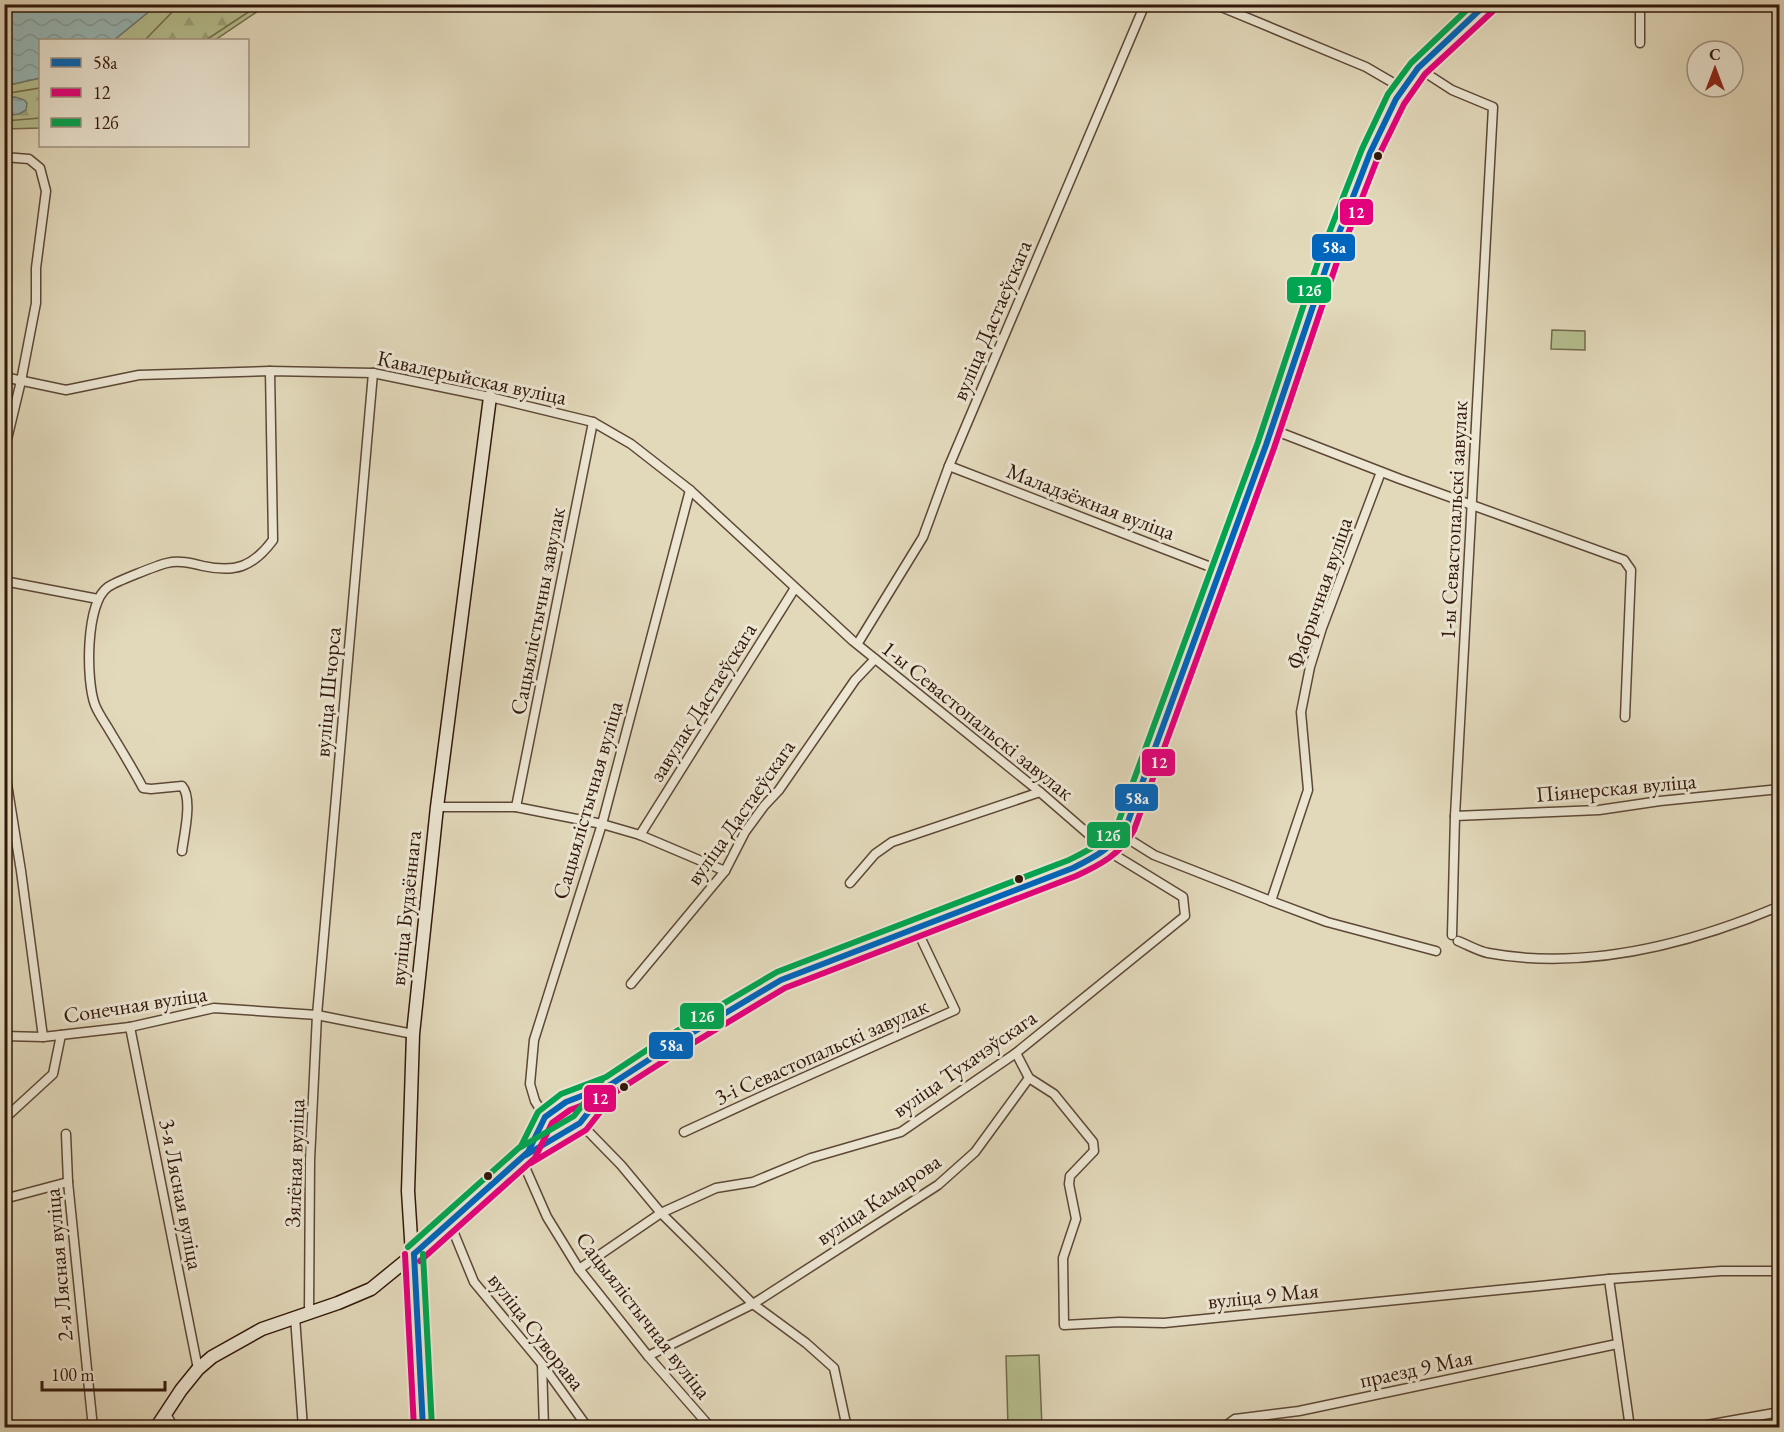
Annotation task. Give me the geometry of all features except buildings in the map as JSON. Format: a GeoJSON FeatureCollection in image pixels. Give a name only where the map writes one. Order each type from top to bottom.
{"type":"FeatureCollection","features":[{"type":"Feature","properties":{"kind":"street","name":"вуліца Дастаеўскага"},"geometry":{"type":"LineString","coordinates":[[855,642],[923,537],[949,466],[1145,4]]}},
{"type":"Feature","properties":{"kind":"street"},"geometry":{"type":"LineString","coordinates":[[1214,4],[1366,67],[1402,88]]}},
{"type":"Feature","properties":{"kind":"street"},"geometry":{"type":"LineString","coordinates":[[525,1155],[545,1117],[566,1102],[610,1085],[669,1046],[781,980],[1073,868],[1108,851],[1122,835],[1221,571],[1350,203],[1381,129],[1402,88],[1418,68],[1487,4]]}},
{"type":"Feature","properties":{"kind":"street"},"geometry":{"type":"LineString","coordinates":[[1640,4],[1640,43]]}},
{"type":"Feature","properties":{"kind":"street","name":"1-ы Севастопальскі завулак"},"geometry":{"type":"LineString","coordinates":[[1418,68],[1452,90],[1493,107],[1455,816],[1455,938],[1486,953],[1539,958],[1610,956],[1681,941],[1736,925],[1779,906]]}},
{"type":"Feature","properties":{"kind":"street"},"geometry":{"type":"LineString","coordinates":[[4,158],[29,159],[40,168],[46,191],[36,268],[36,303],[4,452]]}},
{"type":"Feature","properties":{"kind":"street"},"geometry":{"type":"LineString","coordinates":[[182,851],[188,803],[187,791],[182,786],[144,788],[96,707],[90,690],[93,613],[98,599],[107,588],[167,563],[184,562],[222,570],[239,567],[261,555],[273,540],[270,371]]}},
{"type":"Feature","properties":{"kind":"street","name":"Кавалерыйская вуліца"},"geometry":{"type":"LineString","coordinates":[[4,377],[66,390],[139,375],[270,371],[374,373],[490,397],[593,422],[631,444],[690,490],[855,642]]}},
{"type":"Feature","properties":{"kind":"street","name":"вуліца Шчорса"},"geometry":{"type":"LineString","coordinates":[[317,1015],[374,373]]}},
{"type":"Feature","properties":{"kind":"street","name":"вуліца Будзённага"},"geometry":{"type":"LineString","coordinates":[[423,1428],[414,1254],[408,1191],[413,1034],[436,807],[490,397]]}},
{"type":"Feature","properties":{"kind":"street","name":"Сацыялістычны завулак"},"geometry":{"type":"LineString","coordinates":[[516,807],[593,422]]}},
{"type":"Feature","properties":{"kind":"street"},"geometry":{"type":"LineString","coordinates":[[1273,426],[1284,434],[1381,472],[1624,560],[1631,570],[1625,717]]}},
{"type":"Feature","properties":{"kind":"street","name":"Маладзёжная вуліца"},"geometry":{"type":"LineString","coordinates":[[949,466],[1221,571]]}},
{"type":"Feature","properties":{"kind":"street","name":"Фабрычная вуліца"},"geometry":{"type":"LineString","coordinates":[[1271,901],[1308,790],[1301,712],[1310,667],[1322,628],[1381,472]]}},
{"type":"Feature","properties":{"kind":"street","name":"Сацыялістычная вуліца"},"geometry":{"type":"LineString","coordinates":[[545,1117],[530,1084],[534,1040],[602,825],[690,490]]}},
{"type":"Feature","properties":{"kind":"street"},"geometry":{"type":"LineString","coordinates":[[4,581],[98,599]]}},
{"type":"Feature","properties":{"kind":"street","name":"завулак Дастаеўскага"},"geometry":{"type":"LineString","coordinates":[[640,835],[795,588]]}},
{"type":"Feature","properties":{"kind":"street","name":"1-ы Севастопальскі завулак"},"geometry":{"type":"LineString","coordinates":[[855,642],[1040,792],[1108,851]]}},
{"type":"Feature","properties":{"kind":"street","name":"вуліца Дастаеўскага"},"geometry":{"type":"LineString","coordinates":[[631,984],[725,871],[745,832],[779,790],[855,680],[875,659]]}},
{"type":"Feature","properties":{"kind":"street"},"geometry":{"type":"LineString","coordinates":[[4,765],[43,1037]]}},
{"type":"Feature","properties":{"kind":"street","name":"Піянерская вуліца"},"geometry":{"type":"LineString","coordinates":[[1455,816],[1599,810],[1660,801],[1779,789]]}},
{"type":"Feature","properties":{"kind":"street"},"geometry":{"type":"LineString","coordinates":[[850,883],[875,854],[892,842],[1040,792]]}},
{"type":"Feature","properties":{"kind":"street"},"geometry":{"type":"LineString","coordinates":[[436,807],[516,807],[602,825],[640,835],[725,871]]}},
{"type":"Feature","properties":{"kind":"street"},"geometry":{"type":"LineString","coordinates":[[1122,835],[1154,855],[1327,922],[1436,951]]}},
{"type":"Feature","properties":{"kind":"street","name":"вуліца Тухачэўскага"},"geometry":{"type":"LineString","coordinates":[[579,1269],[661,1212],[716,1188],[753,1182],[811,1158],[901,1132],[1016,1053],[1185,916],[1183,897],[1108,851]]}},
{"type":"Feature","properties":{"kind":"street","name":"3-і Севастопальскі завулак"},"geometry":{"type":"LineString","coordinates":[[684,1132],[955,1010],[916,928]]}},
{"type":"Feature","properties":{"kind":"street","name":"Сонечная вуліца"},"geometry":{"type":"LineString","coordinates":[[4,1036],[43,1037],[130,1027],[214,1008],[317,1015],[413,1034]]}},
{"type":"Feature","properties":{"kind":"street","name":"Зялёная вуліца"},"geometry":{"type":"LineString","coordinates":[[309,1313],[310,1160],[317,1015]]}},
{"type":"Feature","properties":{"kind":"street","name":"3-я Лясная вуліца"},"geometry":{"type":"LineString","coordinates":[[130,1027],[198,1369]]}},
{"type":"Feature","properties":{"kind":"street"},"geometry":{"type":"LineString","coordinates":[[4,1119],[53,1074],[62,1035]]}},
{"type":"Feature","properties":{"kind":"street","name":"вуліца 9 Мая"},"geometry":{"type":"LineString","coordinates":[[1016,1053],[1029,1078],[1054,1094],[1093,1142],[1094,1151],[1071,1176],[1069,1184],[1076,1219],[1063,1258],[1064,1325],[1119,1322],[1164,1323],[1610,1279],[1721,1271],[1779,1271]]}},
{"type":"Feature","properties":{"kind":"street","name":"вуліца Камарова"},"geometry":{"type":"LineString","coordinates":[[648,1356],[753,1304],[938,1185],[975,1152],[1029,1078]]}},
{"type":"Feature","properties":{"kind":"street"},"geometry":{"type":"LineString","coordinates":[[156,1428],[181,1390],[198,1369],[212,1357],[262,1329],[371,1289],[414,1254],[525,1155],[582,1121],[610,1085]]}},
{"type":"Feature","properties":{"kind":"street"},"geometry":{"type":"LineString","coordinates":[[566,1102],[580,1106],[583,1110],[582,1121],[661,1212],[753,1304],[806,1343],[834,1368],[847,1428]]}},
{"type":"Feature","properties":{"kind":"street"},"geometry":{"type":"LineString","coordinates":[[545,1117],[544,1124],[547,1133],[550,1136],[560,1136]]}},
{"type":"Feature","properties":{"kind":"street","name":"2-я Лясная вуліца"},"geometry":{"type":"LineString","coordinates":[[66,1134],[68,1182],[93,1428]]}},
{"type":"Feature","properties":{"kind":"street","name":"Сацыялістычная вуліца"},"geometry":{"type":"LineString","coordinates":[[525,1155],[547,1217],[579,1269],[648,1356],[711,1428]]}},
{"type":"Feature","properties":{"kind":"street"},"geometry":{"type":"LineString","coordinates":[[4,1199],[68,1182]]}},
{"type":"Feature","properties":{"kind":"street","name":"вуліца Суворава"},"geometry":{"type":"LineString","coordinates":[[449,1221],[474,1282],[542,1364],[588,1428]]}},
{"type":"Feature","properties":{"kind":"street"},"geometry":{"type":"LineString","coordinates":[[1610,1279],[1630,1428]]}},
{"type":"Feature","properties":{"kind":"street"},"geometry":{"type":"LineString","coordinates":[[295,1317],[303,1428]]}},
{"type":"Feature","properties":{"kind":"street","name":"праезд 9 Мая"},"geometry":{"type":"LineString","coordinates":[[1223,1428],[1235,1419],[1299,1411],[1617,1344]]}},
{"type":"Feature","properties":{"kind":"street"},"geometry":{"type":"LineString","coordinates":[[542,1364],[544,1428]]}},
{"type":"Feature","properties":{"kind":"street"},"geometry":{"type":"LineString","coordinates":[[1690,1428],[1779,1412]]}},
{"type":"Feature","properties":{"kind":"street"},"geometry":{"type":"LineString","coordinates":[[166,1414],[174,1428]]}},
{"type":"Feature","properties":{"kind":"green space"},"geometry":{"type":"Polygon","coordinates":[[[179,4],[259,5],[208,39],[146,39],[179,4]]]}},
{"type":"Feature","properties":{"kind":"green space"},"geometry":{"type":"Polygon","coordinates":[[[157,5],[267,5],[216,39],[115,39],[157,5]]]}},
{"type":"Feature","properties":{"kind":"green space"},"geometry":{"type":"Polygon","coordinates":[[[39,78],[39,128],[5,129],[4,86],[39,78]]]}},
{"type":"Feature","properties":{"kind":"green space"},"geometry":{"type":"Polygon","coordinates":[[[39,88],[39,118],[5,121],[4,94],[39,88]]]}},
{"type":"Feature","properties":{"kind":"green space"},"geometry":{"type":"Polygon","coordinates":[[[1552,330],[1585,331],[1585,350],[1551,349],[1552,330]]]}},
{"type":"Feature","properties":{"kind":"green space"},"geometry":{"type":"Polygon","coordinates":[[[573,1105],[579,1109],[580,1117],[555,1134],[548,1126],[549,1118],[573,1105]]]}},
{"type":"Feature","properties":{"kind":"green space"},"geometry":{"type":"Polygon","coordinates":[[[1039,1355],[1042,1427],[1008,1427],[1006,1356],[1039,1355]]]}},
{"type":"Feature","properties":{"kind":"water"},"geometry":{"type":"Polygon","coordinates":[[[5,4],[157,5],[115,39],[39,39],[39,78],[5,86],[5,4]]]}},
{"type":"Feature","properties":{"kind":"water"},"geometry":{"type":"Polygon","coordinates":[[[15,97],[27,103],[26,110],[19,114],[5,116],[5,98],[15,97]]]}},
{"type":"Feature","properties":{"kind":"transit line","name":"12б"},"geometry":{"type":"LineString","coordinates":[[408,1247],[521,1146],[538,1112],[561,1094],[606,1077],[665,1038],[777,972],[1069,860],[1096,845],[1113,830],[1118,823],[1258,442],[1320,256],[1362,149],[1388,94],[1411,63],[1473,4]]}},
{"type":"Feature","properties":{"kind":"transit line","name":"58а"},"geometry":{"type":"LineString","coordinates":[[414,1254],[528,1152],[545,1117],[566,1102],[610,1085],[670,1046],[781,980],[1073,868],[1089,860],[1115,841],[1126,827],[1266,445],[1329,259],[1370,153],[1396,99],[1418,68],[1486,4]]}},
{"type":"Feature","properties":{"kind":"transit line","name":"12"},"geometry":{"type":"LineString","coordinates":[[420,1261],[535,1158],[552,1123],[570,1110],[614,1093],[785,988],[1076,876],[1101,863],[1123,846],[1134,830],[1274,448],[1337,262],[1378,157],[1404,104],[1425,74],[1493,11]]}},
{"type":"Feature","properties":{"kind":"transit line","name":"12б"},"geometry":{"type":"LineString","coordinates":[[521,1147],[574,1116],[602,1080]]}},
{"type":"Feature","properties":{"kind":"transit line","name":"58а"},"geometry":{"type":"LineString","coordinates":[[526,1155],[580,1123],[609,1086]]}},
{"type":"Feature","properties":{"kind":"transit line","name":"12"},"geometry":{"type":"LineString","coordinates":[[531,1163],[586,1130],[616,1092]]}},
{"type":"Feature","properties":{"kind":"transit line","name":"12"},"geometry":{"type":"LineString","coordinates":[[405,1254],[414,1428]]}},
{"type":"Feature","properties":{"kind":"transit line","name":"58а"},"geometry":{"type":"LineString","coordinates":[[414,1254],[423,1428]]}},
{"type":"Feature","properties":{"kind":"transit line","name":"12б"},"geometry":{"type":"LineString","coordinates":[[423,1254],[432,1428]]}}]}
